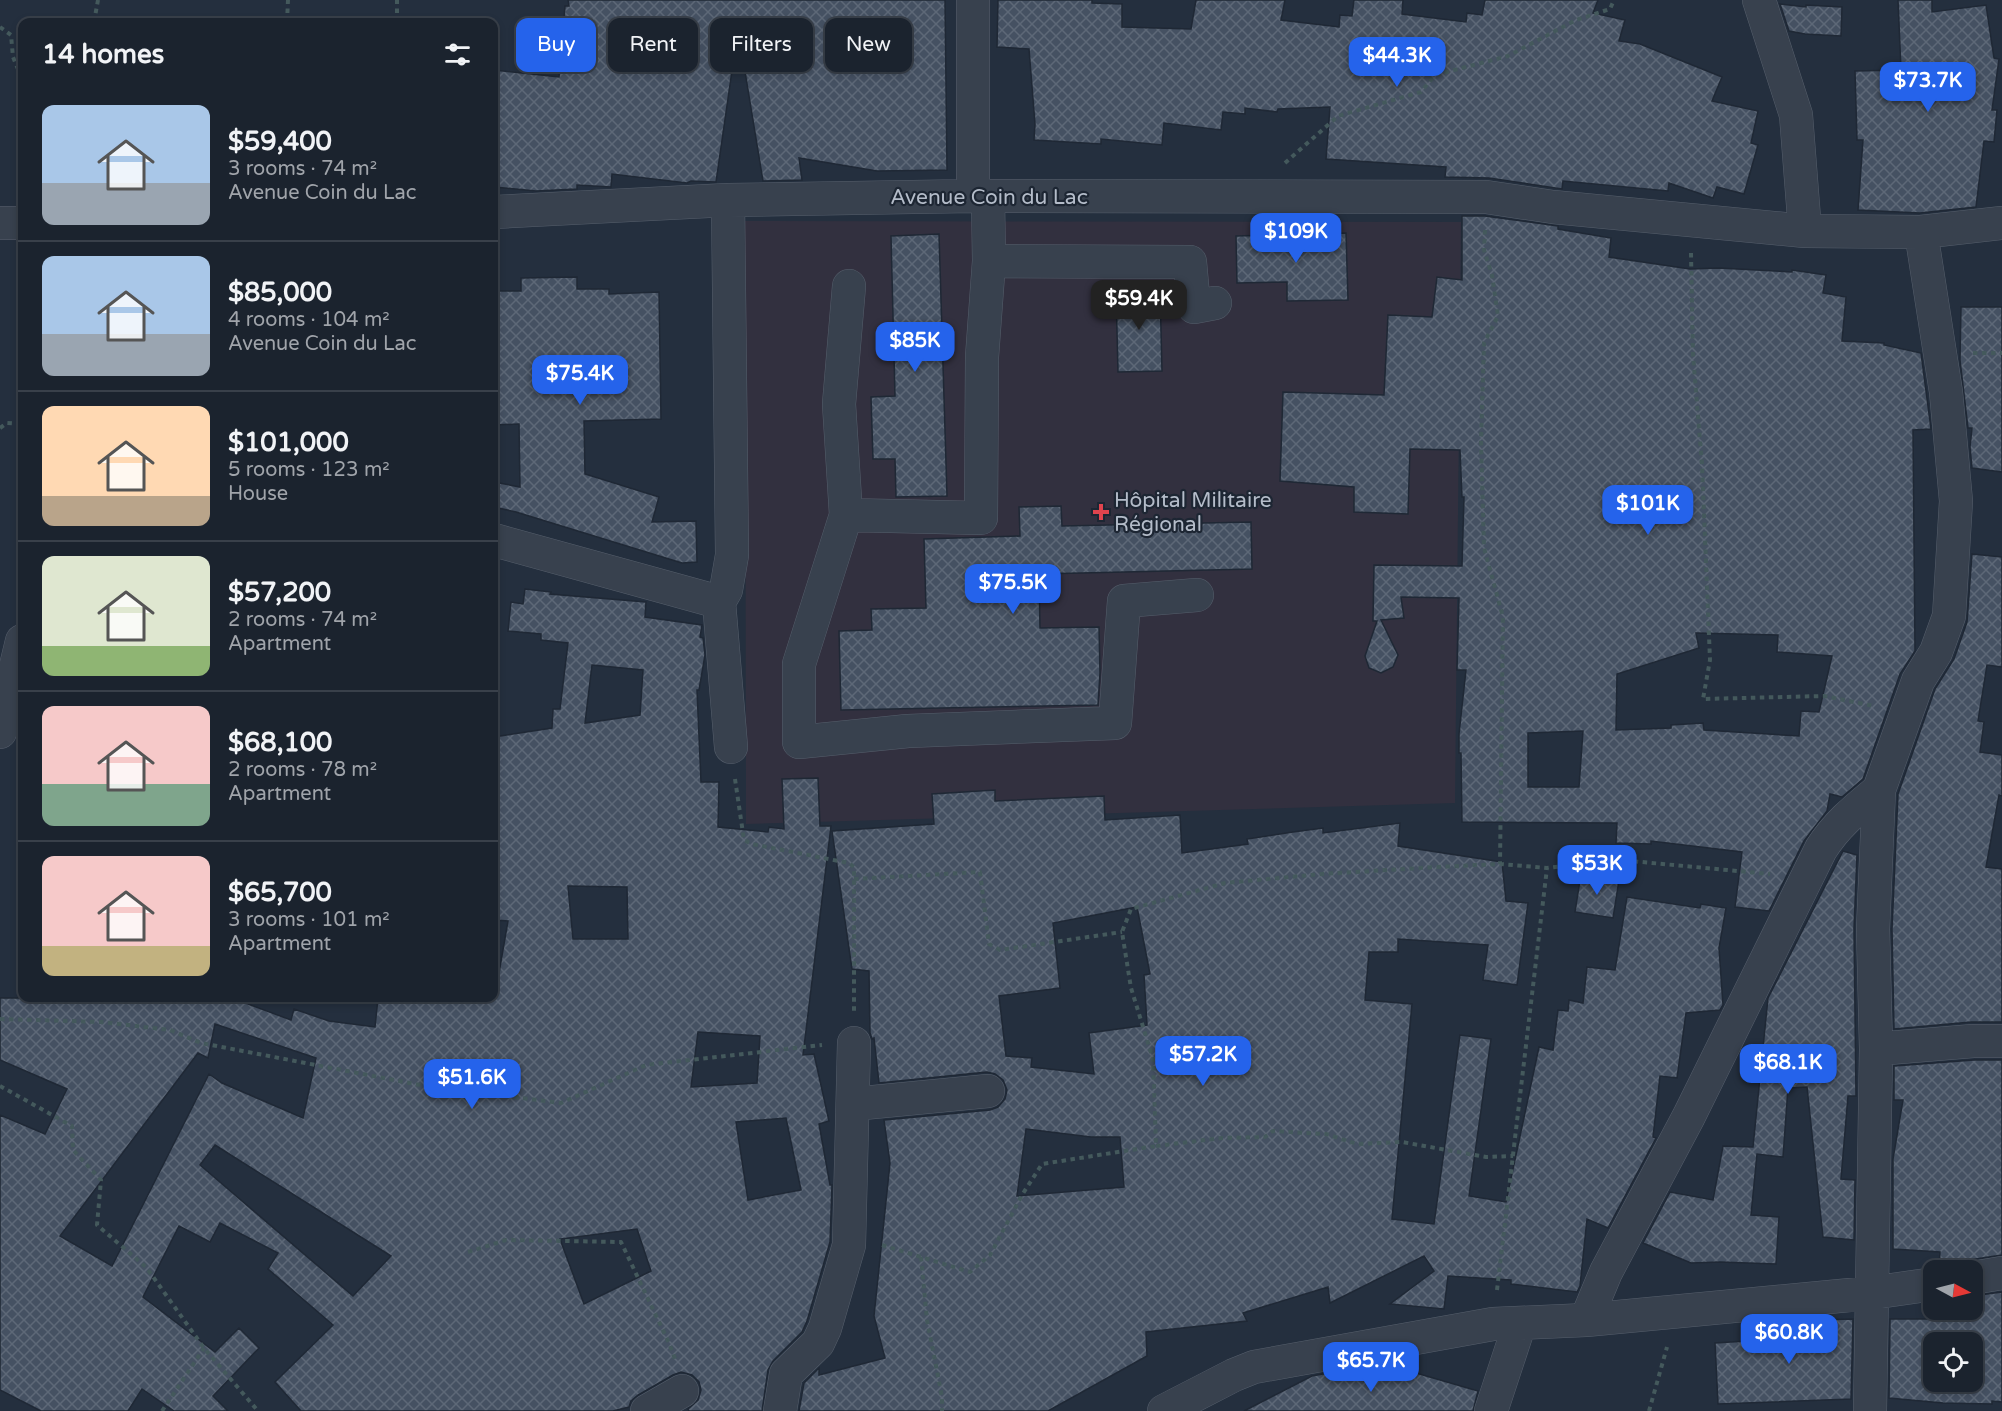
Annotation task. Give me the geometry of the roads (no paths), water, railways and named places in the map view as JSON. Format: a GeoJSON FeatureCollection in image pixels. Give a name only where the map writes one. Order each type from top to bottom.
{"type":"FeatureCollection","features":[{"type":"Feature","properties":{"kind":"street"},"geometry":{"type":"LineString","coordinates":[[846,515],[981,518],[982,357],[989,261],[981,196],[973,0]]}},
{"type":"Feature","properties":{"kind":"street"},"geometry":{"type":"LineString","coordinates":[[1759,0],[1796,115],[1805,231]]}},
{"type":"Feature","properties":{"kind":"street","name":"Avenue Coin du Lac"},"geometry":{"type":"LineString","coordinates":[[498,212],[728,200],[981,196],[1485,197],[1553,207],[1805,231],[1921,232],[2002,223]]}},
{"type":"Feature","properties":{"kind":"street"},"geometry":{"type":"LineString","coordinates":[[728,200],[732,555],[726,590],[718,602],[731,747]]}},
{"type":"Feature","properties":{"kind":"street"},"geometry":{"type":"LineString","coordinates":[[0,223],[18,223]]}},
{"type":"Feature","properties":{"kind":"street"},"geometry":{"type":"LineString","coordinates":[[1870,1411],[1876,1049],[1874,929],[1879,790],[1918,681],[1936,652],[1949,616],[1956,501],[1944,382],[1921,232]]}},
{"type":"Feature","properties":{"kind":"street"},"geometry":{"type":"LineString","coordinates":[[989,261],[1190,262],[1194,307],[1215,303]]}},
{"type":"Feature","properties":{"kind":"street"},"geometry":{"type":"LineString","coordinates":[[849,286],[839,404],[846,515],[800,664],[799,742],[908,731],[1115,723],[1124,601],[1197,595]]}},
{"type":"Feature","properties":{"kind":"street"},"geometry":{"type":"LineString","coordinates":[[498,541],[718,602]]}},
{"type":"Feature","properties":{"kind":"street"},"geometry":{"type":"LineString","coordinates":[[0,732],[18,658]]}},
{"type":"Feature","properties":{"kind":"street"},"geometry":{"type":"LineString","coordinates":[[1586,1320],[1606,1272],[1689,1116],[1821,849],[1833,830],[1879,790]]}},
{"type":"Feature","properties":{"kind":"street"},"geometry":{"type":"LineString","coordinates":[[1876,1049],[1973,1041],[2002,1041]]}},
{"type":"Feature","properties":{"kind":"street"},"geometry":{"type":"LineString","coordinates":[[780,1411],[786,1374],[818,1343],[825,1328],[850,1236],[854,1043]]}},
{"type":"Feature","properties":{"kind":"street"},"geometry":{"type":"LineString","coordinates":[[853,1104],[988,1091]]}},
{"type":"Feature","properties":{"kind":"street"},"geometry":{"type":"LineString","coordinates":[[1983,1276],[2002,1273]]}},
{"type":"Feature","properties":{"kind":"street"},"geometry":{"type":"LineString","coordinates":[[1164,1411],[1254,1367],[1506,1324],[1586,1320],[1871,1293],[1923,1286]]}},
{"type":"Feature","properties":{"kind":"street"},"geometry":{"type":"LineString","coordinates":[[1491,1411],[1506,1324]]}},
{"type":"Feature","properties":{"kind":"street"},"geometry":{"type":"LineString","coordinates":[[647,1411],[682,1391]]}},
{"type":"Feature","properties":{"kind":"place","name":"Hôpital Militaire Régional"},"geometry":{"type":"Point","coordinates":[1101,512]}}]}
